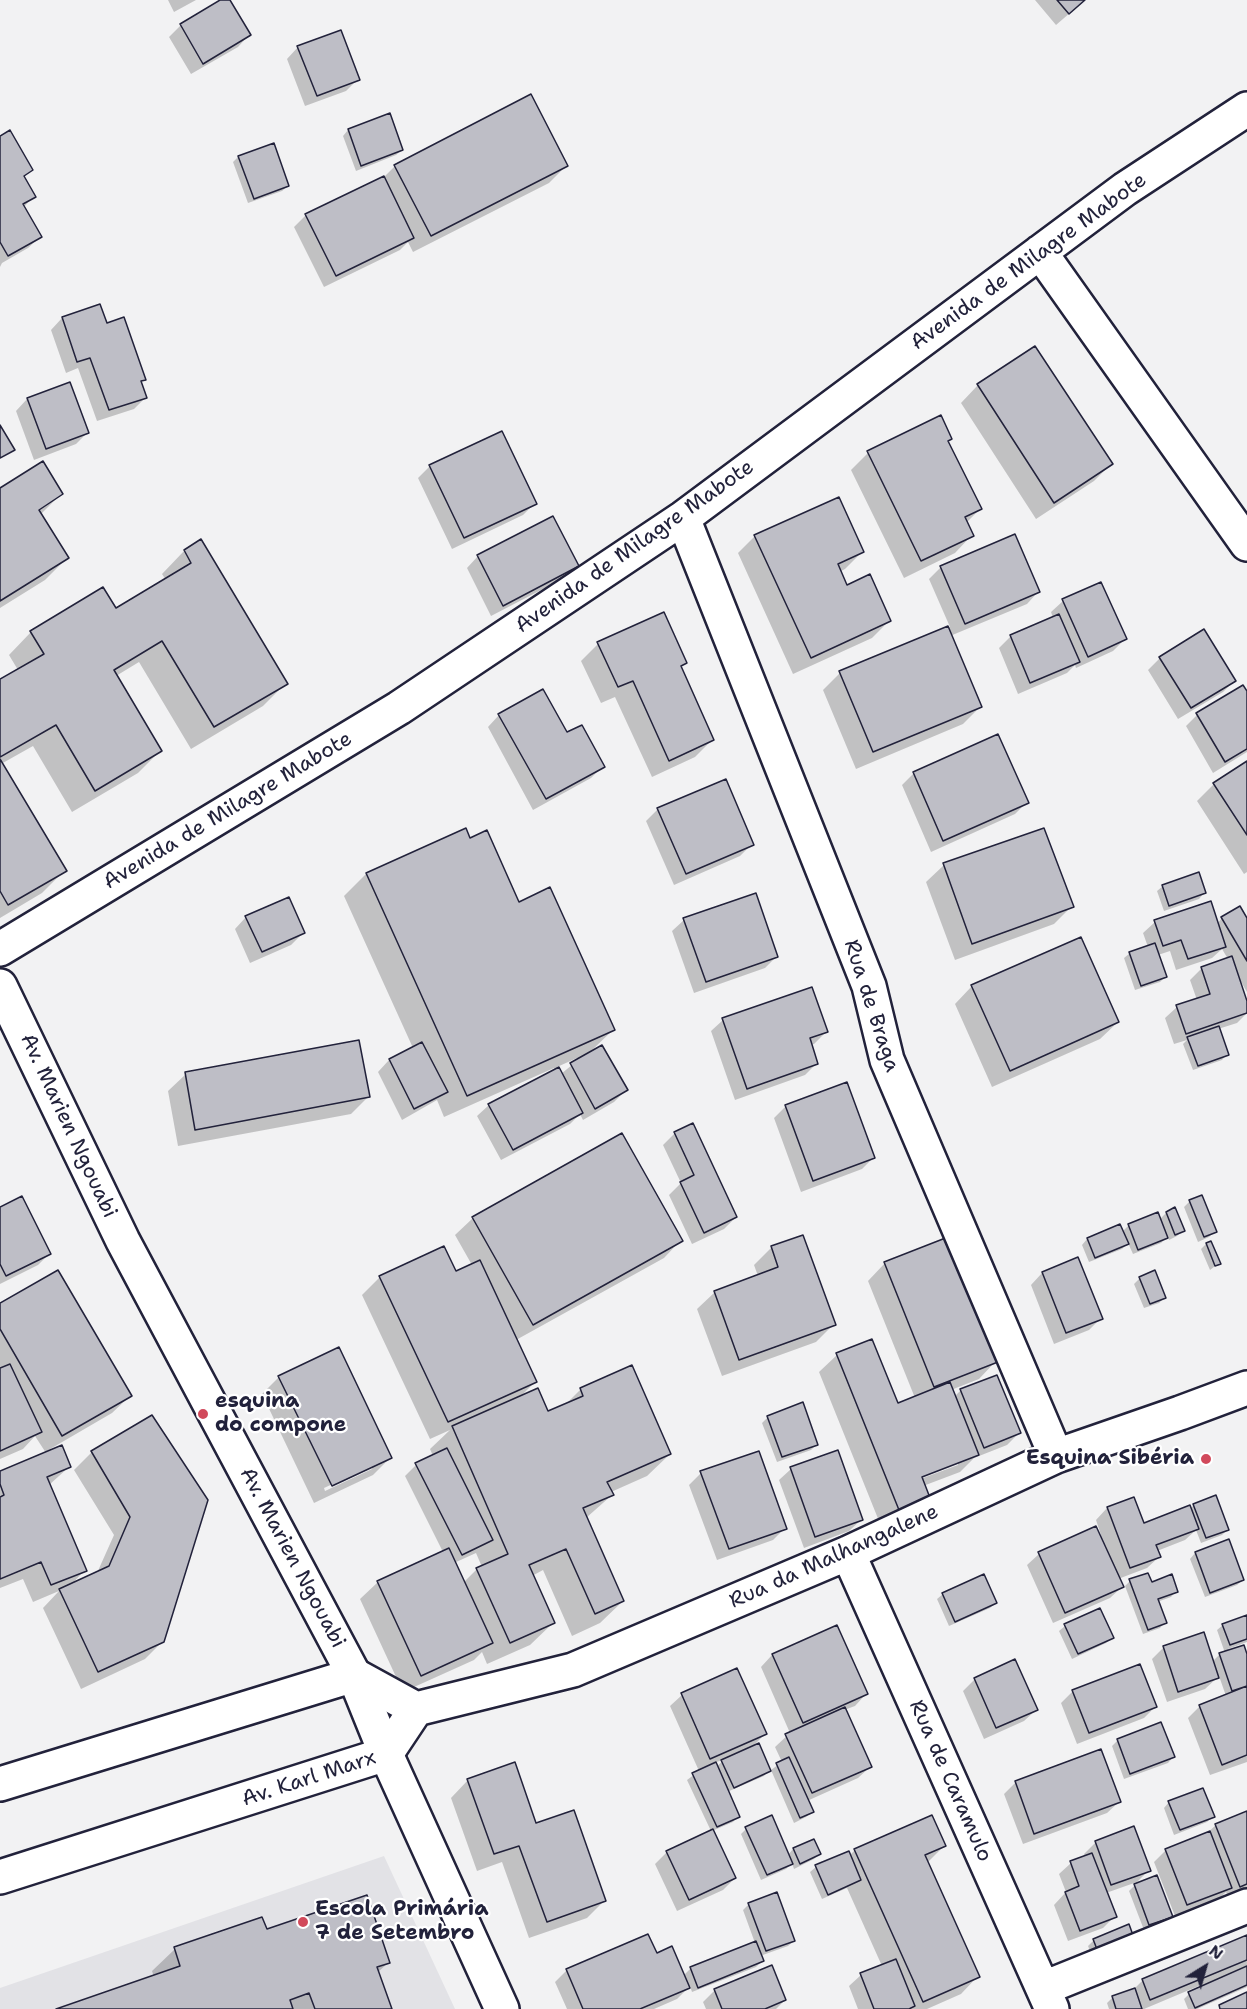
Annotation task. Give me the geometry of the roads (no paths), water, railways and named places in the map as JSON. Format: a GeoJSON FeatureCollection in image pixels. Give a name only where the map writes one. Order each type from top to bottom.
{"type":"FeatureCollection","features":[{"type":"Feature","properties":{"kind":"street","name":"Avenida de Milagre Mabote"},"geometry":{"type":"LineString","coordinates":[[0,948],[399,708],[683,518],[1125,189],[1247,109]]}},
{"type":"Feature","properties":{"kind":"street"},"geometry":{"type":"LineString","coordinates":[[1040,252],[1247,544]]}},
{"type":"Feature","properties":{"kind":"street","name":"Rua de Braga"},"geometry":{"type":"LineString","coordinates":[[683,518],[869,986],[887,1060],[1056,1456]]}},
{"type":"Feature","properties":{"kind":"street","name":"Av. Marien Ngouabi"},"geometry":{"type":"LineString","coordinates":[[0,986],[123,1241],[354,1675],[386,1754],[502,2009]]}},
{"type":"Feature","properties":{"kind":"street","name":"Rua da Malhangalene"},"geometry":{"type":"LineString","coordinates":[[416,1709],[573,1671],[848,1553],[1056,1456],[1247,1388]]}},
{"type":"Feature","properties":{"kind":"street","name":"Rua de Caramulo"},"geometry":{"type":"LineString","coordinates":[[848,1553],[1048,1999]]}},
{"type":"Feature","properties":{"kind":"street"},"geometry":{"type":"LineString","coordinates":[[0,1784],[354,1675],[416,1709]]}},
{"type":"Feature","properties":{"kind":"street","name":"Av. Karl Marx"},"geometry":{"type":"LineString","coordinates":[[0,1877],[386,1754],[416,1709]]}},
{"type":"Feature","properties":{"kind":"street"},"geometry":{"type":"LineString","coordinates":[[1048,1999],[1247,1906]]}},
{"type":"Feature","properties":{"kind":"place","name":"esquina do compone"},"geometry":{"type":"Point","coordinates":[203,1414]}},
{"type":"Feature","properties":{"kind":"place","name":"Esquina Sibéria"},"geometry":{"type":"Point","coordinates":[1206,1459]}},
{"type":"Feature","properties":{"kind":"place","name":"Escola Primária 7 de Setembro"},"geometry":{"type":"Point","coordinates":[303,1922]}}]}
